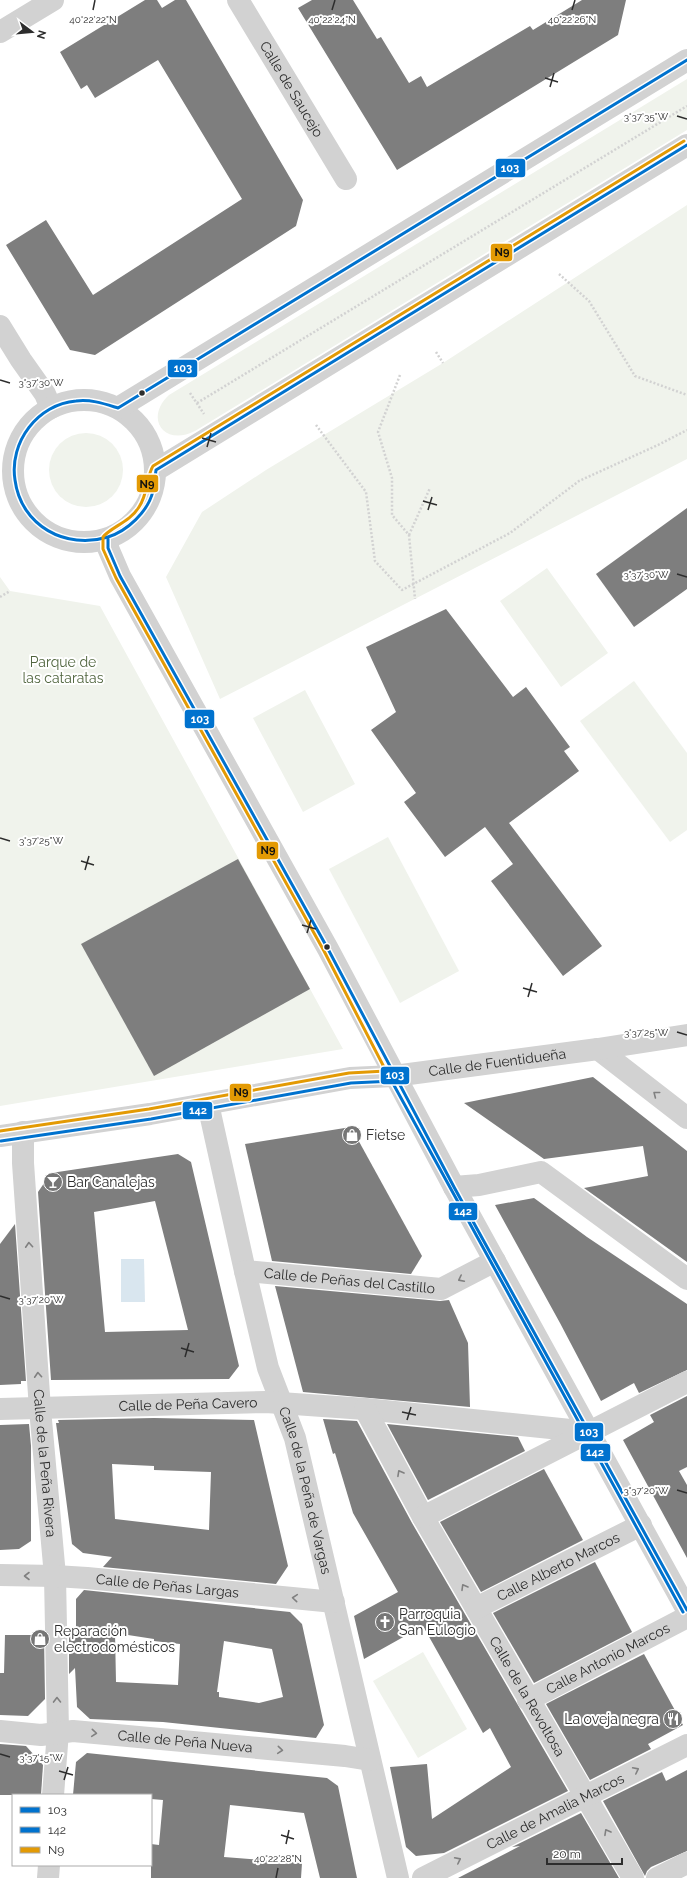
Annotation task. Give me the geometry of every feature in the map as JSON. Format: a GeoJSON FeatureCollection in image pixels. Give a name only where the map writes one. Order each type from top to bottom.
{"type":"FeatureCollection","features":[{"type":"Feature","properties":{"kind":"street"},"geometry":{"type":"LineString","coordinates":[[0,32],[53,0]]}},
{"type":"Feature","properties":{"kind":"street","name":"Calle de Saucejo"},"geometry":{"type":"LineString","coordinates":[[238,0],[346,179]]}},
{"type":"Feature","properties":{"kind":"street"},"geometry":{"type":"LineString","coordinates":[[118,408],[687,60]]}},
{"type":"Feature","properties":{"kind":"street"},"geometry":{"type":"LineString","coordinates":[[156,470],[687,145]]}},
{"type":"Feature","properties":{"kind":"street"},"geometry":{"type":"LineString","coordinates":[[0,326],[21,360],[46,394],[51,408]]}},
{"type":"Feature","properties":{"kind":"street"},"geometry":{"type":"LineString","coordinates":[[73,400],[96,400],[118,408],[134,419],[145,434],[153,451],[156,470],[153,492],[143,512],[127,528],[108,538],[85,542],[61,539],[40,527],[25,510],[15,488],[13,464],[19,442],[32,422],[51,408],[73,400]]}},
{"type":"Feature","properties":{"kind":"street"},"geometry":{"type":"LineString","coordinates":[[108,538],[108,548],[120,576],[328,949],[454,1187],[641,1525],[684,1596]]}},
{"type":"Feature","properties":{"kind":"street","name":"Calle de Fuentidueña"},"geometry":{"type":"LineString","coordinates":[[0,1136],[208,1104],[350,1078],[394,1076],[598,1049],[687,1035]]}},
{"type":"Feature","properties":{"kind":"street"},"geometry":{"type":"LineString","coordinates":[[598,1049],[687,1118]]}},
{"type":"Feature","properties":{"kind":"street","name":"Calle de la Peña de Vargas"},"geometry":{"type":"LineString","coordinates":[[208,1104],[268,1368],[295,1438],[398,1878]]}},
{"type":"Feature","properties":{"kind":"street","name":"Calle de la Peña Rivera"},"geometry":{"type":"LineString","coordinates":[[23,1132],[23,1163],[40,1409],[54,1576],[58,1732],[53,1794]]}},
{"type":"Feature","properties":{"kind":"street"},"geometry":{"type":"LineString","coordinates":[[454,1187],[479,1185],[541,1172],[687,1279]]}},
{"type":"Feature","properties":{"kind":"street","name":"Calle de Peñas del Castillo"},"geometry":{"type":"LineString","coordinates":[[245,1271],[441,1289],[495,1261]]}},
{"type":"Feature","properties":{"kind":"street"},"geometry":{"type":"LineString","coordinates":[[423,1517],[687,1382]]}},
{"type":"Feature","properties":{"kind":"street","name":"Calle de Peña Cavero"},"geometry":{"type":"LineString","coordinates":[[0,1409],[266,1402],[365,1409],[590,1432]]}},
{"type":"Feature","properties":{"kind":"street","name":"Calle de la Revoltosa"},"geometry":{"type":"LineString","coordinates":[[365,1409],[423,1517],[528,1700],[586,1795],[633,1878]]}},
{"type":"Feature","properties":{"kind":"street","name":"Calle Alberto Marcos"},"geometry":{"type":"LineString","coordinates":[[476,1608],[641,1525]]}},
{"type":"Feature","properties":{"kind":"street","name":"Calle de Peñas Largas"},"geometry":{"type":"LineString","coordinates":[[0,1575],[54,1576],[334,1602]]}},
{"type":"Feature","properties":{"kind":"street","name":"Calle Antonio Marcos"},"geometry":{"type":"LineString","coordinates":[[528,1700],[687,1618]]}},
{"type":"Feature","properties":{"kind":"street","name":"Calle de Peña Nueva"},"geometry":{"type":"LineString","coordinates":[[0,1731],[41,1735],[73,1731],[345,1756],[370,1760]]}},
{"type":"Feature","properties":{"kind":"street","name":"Calle de Amalia Marcos"},"geometry":{"type":"LineString","coordinates":[[423,1878],[687,1745]]}},
{"type":"Feature","properties":{"kind":"street"},"geometry":{"type":"LineString","coordinates":[[657,1878],[687,1863]]}},
{"type":"Feature","properties":{"kind":"street"},"geometry":{"type":"LineString","coordinates":[[48,1878],[49,1866]]}},
{"type":"Feature","properties":{"kind":"path"},"geometry":{"type":"LineString","coordinates":[[197,404],[687,106]]}},
{"type":"Feature","properties":{"kind":"path"},"geometry":{"type":"LineString","coordinates":[[559,274],[589,301],[635,376],[687,394]]}},
{"type":"Feature","properties":{"kind":"path"},"geometry":{"type":"LineString","coordinates":[[436,352],[443,363]]}},
{"type":"Feature","properties":{"kind":"path"},"geometry":{"type":"LineString","coordinates":[[400,375],[378,432],[392,478],[392,515],[409,535]]}},
{"type":"Feature","properties":{"kind":"path"},"geometry":{"type":"LineString","coordinates":[[189,390],[204,415]]}},
{"type":"Feature","properties":{"kind":"path"},"geometry":{"type":"LineString","coordinates":[[316,425],[366,492],[375,561],[402,590],[510,533],[579,481],[687,430]]}},
{"type":"Feature","properties":{"kind":"path"},"geometry":{"type":"LineString","coordinates":[[415,599],[409,535],[430,488]]}},
{"type":"Feature","properties":{"kind":"path"},"geometry":{"type":"LineString","coordinates":[[0,597],[10,591]]}},
{"type":"Feature","properties":{"kind":"green space"},"geometry":{"type":"Polygon","coordinates":[[[687,79],[687,130],[195,431],[184,435],[174,435],[167,433],[161,428],[158,421],[158,413],[162,404],[169,395],[687,79]]]}},
{"type":"Feature","properties":{"kind":"green space"},"geometry":{"type":"Polygon","coordinates":[[[687,205],[687,459],[220,699],[166,577],[202,512],[266,470],[443,363],[687,205]]]}},
{"type":"Feature","properties":{"kind":"green space"},"geometry":{"type":"Polygon","coordinates":[[[86,433],[100,436],[112,444],[120,456],[123,470],[120,484],[112,496],[100,504],[86,507],[72,504],[60,496],[52,484],[49,470],[52,456],[60,444],[72,436],[86,433]]]}},
{"type":"Feature","properties":{"kind":"green space"},"geometry":{"type":"Polygon","coordinates":[[[547,568],[608,653],[561,687],[500,601],[547,568]]]}},
{"type":"Feature","properties":{"kind":"green space","name":"Parque de las cataratas"},"geometry":{"type":"Polygon","coordinates":[[[0,577],[10,591],[100,606],[343,1049],[0,1106],[0,577]]]}},
{"type":"Feature","properties":{"kind":"green space"},"geometry":{"type":"Polygon","coordinates":[[[634,681],[687,753],[687,830],[670,842],[580,721],[634,681]]]}},
{"type":"Feature","properties":{"kind":"green space"},"geometry":{"type":"Polygon","coordinates":[[[305,690],[355,784],[303,812],[253,718],[305,690]]]}},
{"type":"Feature","properties":{"kind":"green space"},"geometry":{"type":"Polygon","coordinates":[[[388,837],[459,971],[400,1003],[329,869],[388,837]]]}},
{"type":"Feature","properties":{"kind":"green space"},"geometry":{"type":"Polygon","coordinates":[[[423,1652],[467,1729],[418,1758],[373,1681],[423,1652]]]}},
{"type":"Feature","properties":{"kind":"shaded area"},"geometry":{"type":"Polygon","coordinates":[[[121,1259],[144,1259],[145,1302],[121,1302],[121,1259]]]}},
{"type":"Feature","properties":{"kind":"building"},"geometry":{"type":"Polygon","coordinates":[[[145,0],[157,0],[162,8],[175,0],[186,0],[303,200],[296,226],[95,355],[70,350],[6,245],[46,220],[93,295],[242,199],[158,60],[95,98],[87,85],[81,89],[60,52],[145,0]]]}},
{"type":"Feature","properties":{"kind":"building"},"geometry":{"type":"Polygon","coordinates":[[[312,0],[353,0],[377,39],[381,37],[409,83],[421,76],[427,87],[530,26],[533,30],[582,0],[626,0],[618,35],[397,170],[298,8],[312,0]]]}},
{"type":"Feature","properties":{"kind":"building"},"geometry":{"type":"Polygon","coordinates":[[[687,508],[687,589],[634,627],[596,574],[687,508]]]}},
{"type":"Feature","properties":{"kind":"building"},"geometry":{"type":"Polygon","coordinates":[[[446,609],[513,697],[526,687],[570,747],[564,751],[579,771],[509,823],[602,946],[563,976],[491,881],[513,864],[485,827],[445,857],[404,802],[416,793],[371,730],[396,712],[366,647],[446,609]]]}},
{"type":"Feature","properties":{"kind":"building"},"geometry":{"type":"Polygon","coordinates":[[[238,859],[310,989],[154,1076],[81,944],[238,859]]]}},
{"type":"Feature","properties":{"kind":"building"},"geometry":{"type":"Polygon","coordinates":[[[593,1077],[687,1151],[687,1262],[584,1188],[648,1176],[643,1146],[544,1159],[464,1103],[593,1077]]]}},
{"type":"Feature","properties":{"kind":"building"},"geometry":{"type":"Polygon","coordinates":[[[351,1127],[422,1256],[411,1274],[272,1261],[245,1144],[351,1127]]]}},
{"type":"Feature","properties":{"kind":"building"},"geometry":{"type":"Polygon","coordinates":[[[178,1154],[191,1162],[239,1366],[229,1379],[51,1380],[38,1192],[51,1173],[178,1154]],[[155,1201],[94,1212],[105,1332],[188,1330],[155,1201]]]}},
{"type":"Feature","properties":{"kind":"building"},"geometry":{"type":"Polygon","coordinates":[[[534,1198],[587,1237],[687,1304],[687,1370],[639,1393],[634,1383],[601,1401],[495,1205],[534,1198]]]}},
{"type":"Feature","properties":{"kind":"building"},"geometry":{"type":"Polygon","coordinates":[[[15,1224],[26,1381],[21,1381],[21,1384],[0,1385],[0,1244],[15,1224]]]}},
{"type":"Feature","properties":{"kind":"building"},"geometry":{"type":"Polygon","coordinates":[[[275,1286],[440,1301],[449,1300],[468,1343],[470,1407],[303,1392],[275,1286]]]}},
{"type":"Feature","properties":{"kind":"building"},"geometry":{"type":"Polygon","coordinates":[[[687,1396],[687,1467],[679,1471],[687,1485],[687,1558],[623,1440],[654,1422],[650,1415],[687,1396]]]}},
{"type":"Feature","properties":{"kind":"building"},"geometry":{"type":"Polygon","coordinates":[[[154,1418],[254,1420],[288,1566],[276,1584],[103,1567],[112,1557],[83,1553],[72,1544],[56,1423],[59,1423],[58,1420],[154,1418]],[[112,1464],[115,1519],[209,1530],[211,1472],[154,1470],[154,1466],[112,1464]]]}},
{"type":"Feature","properties":{"kind":"building"},"geometry":{"type":"Polygon","coordinates":[[[323,1419],[357,1421],[412,1523],[568,1791],[444,1853],[416,1856],[406,1847],[390,1767],[427,1764],[432,1819],[511,1767],[490,1728],[483,1733],[423,1626],[364,1659],[354,1616],[398,1592],[353,1513],[323,1419]]]}},
{"type":"Feature","properties":{"kind":"building"},"geometry":{"type":"Polygon","coordinates":[[[29,1424],[31,1446],[31,1541],[19,1549],[0,1550],[0,1425],[29,1424]]]}},
{"type":"Feature","properties":{"kind":"building"},"geometry":{"type":"Polygon","coordinates":[[[387,1424],[518,1437],[525,1451],[428,1500],[387,1424]]]}},
{"type":"Feature","properties":{"kind":"building"},"geometry":{"type":"Polygon","coordinates":[[[544,1469],[583,1540],[481,1592],[440,1522],[544,1469]]]}},
{"type":"Feature","properties":{"kind":"building"},"geometry":{"type":"Polygon","coordinates":[[[595,1562],[632,1632],[534,1683],[493,1613],[595,1562]]]}},
{"type":"Feature","properties":{"kind":"building"},"geometry":{"type":"Polygon","coordinates":[[[84,1590],[290,1612],[302,1624],[324,1725],[316,1738],[163,1722],[90,1719],[77,1707],[75,1668],[69,1674],[69,1634],[76,1634],[76,1599],[84,1590]],[[115,1633],[116,1682],[178,1685],[180,1644],[154,1641],[154,1639],[115,1633]],[[224,1641],[217,1692],[219,1692],[219,1697],[259,1703],[283,1697],[272,1649],[224,1641]]]}},
{"type":"Feature","properties":{"kind":"building"},"geometry":{"type":"Polygon","coordinates":[[[5,1635],[44,1635],[45,1699],[28,1716],[0,1715],[0,1673],[4,1673],[5,1635]]]}},
{"type":"Feature","properties":{"kind":"building"},"geometry":{"type":"Polygon","coordinates":[[[644,1654],[683,1725],[648,1744],[651,1749],[590,1780],[546,1704],[644,1654]]]}},
{"type":"Feature","properties":{"kind":"building"},"geometry":{"type":"Polygon","coordinates":[[[0,1744],[26,1746],[43,1765],[41,1794],[0,1795],[0,1744]]]}},
{"type":"Feature","properties":{"kind":"building"},"geometry":{"type":"Polygon","coordinates":[[[87,1753],[327,1778],[338,1786],[357,1878],[320,1878],[304,1813],[230,1805],[224,1857],[302,1863],[301,1878],[151,1878],[152,1844],[159,1845],[163,1800],[152,1799],[152,1794],[73,1794],[76,1762],[87,1753]]]}},
{"type":"Feature","properties":{"kind":"building"},"geometry":{"type":"Polygon","coordinates":[[[687,1770],[687,1851],[651,1867],[645,1876],[603,1801],[662,1772],[666,1781],[687,1770]]]}},
{"type":"Feature","properties":{"kind":"building"},"geometry":{"type":"Polygon","coordinates":[[[581,1813],[619,1878],[458,1878],[520,1846],[512,1847],[581,1813]]]}},
{"type":"Feature","properties":{"kind":"transit line","name":"103"},"geometry":{"type":"LineString","coordinates":[[687,60],[118,408],[98,402],[76,401],[62,404],[50,409],[38,417],[29,427],[22,439],[14,466],[15,480],[19,496],[26,510],[36,522],[48,531],[62,537],[77,540],[92,540],[115,534],[136,520],[147,506],[153,491],[156,470],[687,145]]}},
{"type":"Feature","properties":{"kind":"transit line","name":"N9"},"geometry":{"type":"LineString","coordinates":[[0,1131],[149,1109],[349,1073],[386,1071],[324,951],[116,578],[103,549],[103,537],[106,533],[131,517],[139,507],[142,502],[153,466],[684,141]]}},
{"type":"Feature","properties":{"kind":"transit line","name":"103"},"geometry":{"type":"LineString","coordinates":[[108,539],[108,548],[120,576],[328,949],[454,1187],[687,1610]]}},
{"type":"Feature","properties":{"kind":"transit line","name":"142"},"geometry":{"type":"LineString","coordinates":[[390,1078],[683,1612]]}},
{"type":"Feature","properties":{"kind":"transit line","name":"142"},"geometry":{"type":"LineString","coordinates":[[1,1141],[151,1119],[351,1083],[394,1081]]}},
{"type":"Feature","properties":{"kind":"place","name":"Fietse"},"geometry":{"type":"Point","coordinates":[352,1135]}},
{"type":"Feature","properties":{"kind":"place","name":"Bar Canalejas"},"geometry":{"type":"Point","coordinates":[53,1182]}},
{"type":"Feature","properties":{"kind":"place","name":"Parroquia San Eulogio"},"geometry":{"type":"Point","coordinates":[385,1622]}},
{"type":"Feature","properties":{"kind":"place","name":"Reparación electrodomésticos"},"geometry":{"type":"Point","coordinates":[40,1639]}},
{"type":"Feature","properties":{"kind":"place","name":"La oveja negra"},"geometry":{"type":"Point","coordinates":[673,1719]}}]}
